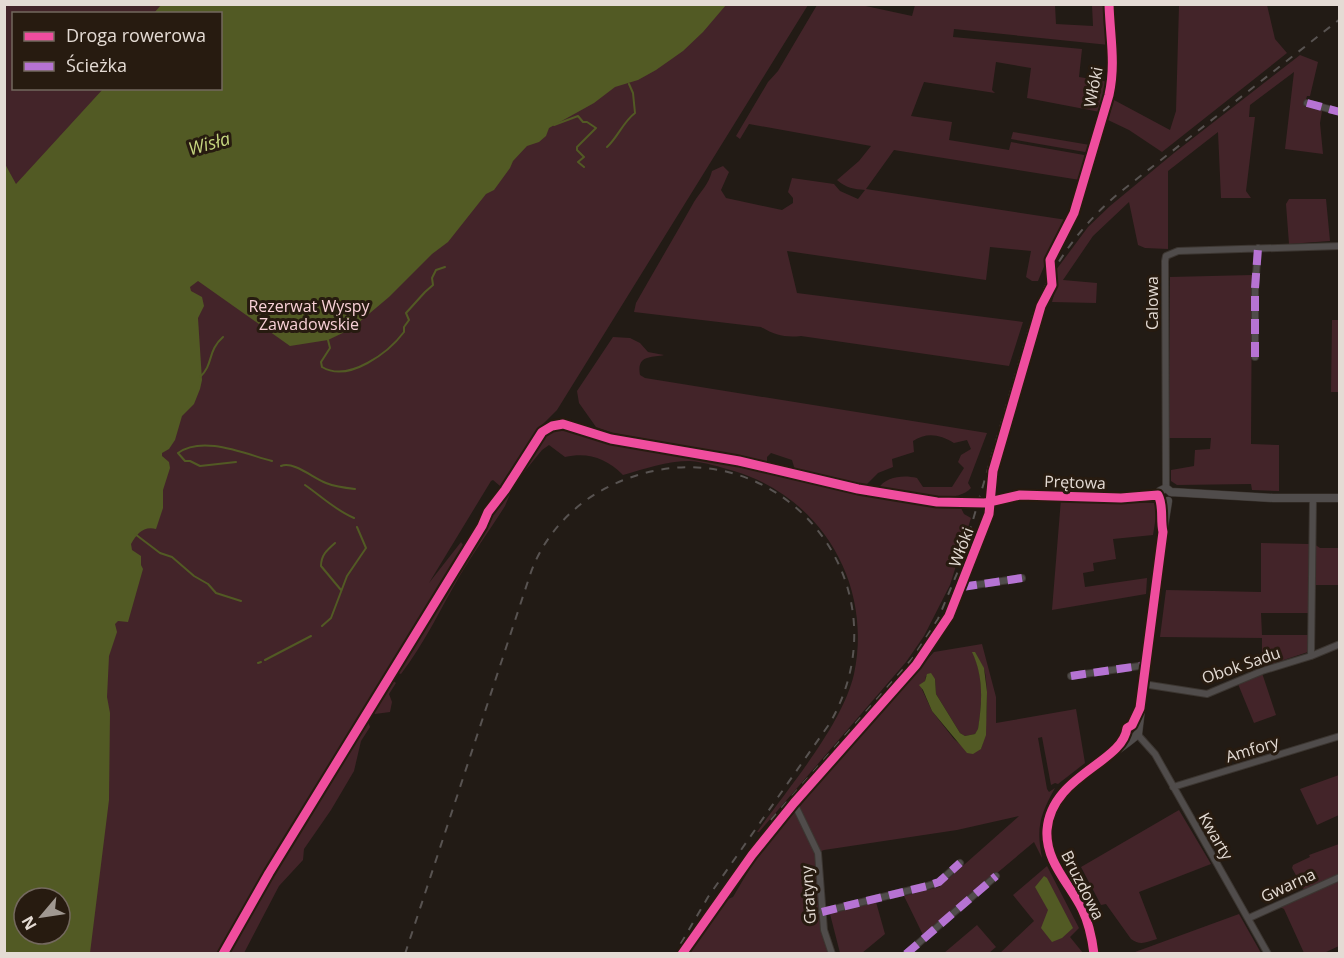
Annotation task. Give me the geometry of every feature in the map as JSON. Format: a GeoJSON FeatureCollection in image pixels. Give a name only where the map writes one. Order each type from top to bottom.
{"type":"FeatureCollection","features":[{"type":"Feature","properties":{"kind":"street","name":"Włóki"},"geometry":{"type":"LineString","coordinates":[[682,954],[729,885],[794,803],[916,665],[945,623],[962,587],[990,514],[993,471],[1041,306],[1051,288],[1050,260],[1074,213],[1109,95],[1114,64],[1109,4]]}},
{"type":"Feature","properties":{"kind":"street"},"geometry":{"type":"LineString","coordinates":[[1307,104],[1340,112]]}},
{"type":"Feature","properties":{"kind":"street","name":"Calowa"},"geometry":{"type":"LineString","coordinates":[[1166,496],[1165,259],[1168,254],[1178,250],[1340,246]]}},
{"type":"Feature","properties":{"kind":"street"},"geometry":{"type":"LineString","coordinates":[[1255,357],[1255,288],[1258,248]]}},
{"type":"Feature","properties":{"kind":"street","name":"Prętowa"},"geometry":{"type":"LineString","coordinates":[[992,502],[1020,495],[1121,498],[1191,495],[1340,498]]}},
{"type":"Feature","properties":{"kind":"street"},"geometry":{"type":"LineString","coordinates":[[1133,732],[1140,718],[1166,522],[1166,496]]}},
{"type":"Feature","properties":{"kind":"street"},"geometry":{"type":"LineString","coordinates":[[1311,656],[1313,498]]}},
{"type":"Feature","properties":{"kind":"street"},"geometry":{"type":"LineString","coordinates":[[962,587],[1022,578]]}},
{"type":"Feature","properties":{"kind":"street","name":"Obok Sadu"},"geometry":{"type":"LineString","coordinates":[[1143,684],[1206,694],[1262,670],[1311,656],[1340,644]]}},
{"type":"Feature","properties":{"kind":"street"},"geometry":{"type":"LineString","coordinates":[[1071,676],[1146,665]]}},
{"type":"Feature","properties":{"kind":"street","name":"Bruzdowa"},"geometry":{"type":"LineString","coordinates":[[1094,954],[1091,935],[1082,909],[1051,855],[1047,830],[1052,809],[1063,792],[1115,750],[1133,732]]}},
{"type":"Feature","properties":{"kind":"street","name":"Kwarty"},"geometry":{"type":"LineString","coordinates":[[1133,732],[1155,754],[1268,954]]}},
{"type":"Feature","properties":{"kind":"street","name":"Amfory"},"geometry":{"type":"LineString","coordinates":[[1173,787],[1340,736]]}},
{"type":"Feature","properties":{"kind":"street","name":"Gratyny"},"geometry":{"type":"LineString","coordinates":[[794,803],[819,855],[824,930],[832,954]]}},
{"type":"Feature","properties":{"kind":"street"},"geometry":{"type":"LineString","coordinates":[[822,912],[939,882],[960,863]]}},
{"type":"Feature","properties":{"kind":"street"},"geometry":{"type":"LineString","coordinates":[[906,954],[996,876]]}},
{"type":"Feature","properties":{"kind":"street","name":"Gwarna"},"geometry":{"type":"LineString","coordinates":[[1248,918],[1340,877]]}},
{"type":"Feature","properties":{"kind":"green space","name":"Rezerwat Wyspy Zawadowskie"},"geometry":{"type":"Polygon","coordinates":[[[4,5],[808,5],[557,410],[536,431],[500,486],[493,480],[491,481],[429,583],[461,542],[466,549],[288,838],[221,953],[16,953],[19,946],[72,946],[72,886],[59,886],[5,393],[4,5]]]}},
{"type":"Feature","properties":{"kind":"green space"},"geometry":{"type":"Polygon","coordinates":[[[817,5],[861,5],[912,16],[915,5],[1055,5],[1056,24],[1093,26],[1092,5],[1103,5],[1104,27],[1107,28],[1109,45],[954,29],[953,37],[1082,49],[1079,77],[1109,82],[1100,112],[1027,98],[1031,68],[996,62],[992,90],[995,93],[924,82],[911,116],[952,122],[949,140],[1009,150],[1011,142],[1084,155],[1086,157],[1080,180],[894,150],[866,189],[1067,220],[1038,281],[1032,281],[1026,277],[1031,251],[990,247],[986,280],[787,251],[797,293],[1023,322],[1009,366],[801,336],[790,337],[775,334],[761,327],[634,312],[636,303],[694,202],[707,184],[712,171],[723,166],[729,172],[721,190],[726,198],[782,210],[793,203],[793,198],[788,192],[792,178],[834,184],[840,191],[858,199],[865,190],[850,188],[837,180],[859,161],[871,146],[749,124],[740,139],[736,136],[817,5]]]}},
{"type":"Feature","properties":{"kind":"green space"},"geometry":{"type":"Polygon","coordinates":[[[1179,5],[1267,5],[1275,39],[1287,53],[1162,152],[1129,130],[1108,120],[1114,100],[1170,130],[1176,111],[1179,5]]]}},
{"type":"Feature","properties":{"kind":"green space"},"geometry":{"type":"Polygon","coordinates":[[[1300,55],[1318,62],[1310,96],[1307,96],[1304,106],[1322,111],[1320,123],[1323,154],[1285,149],[1294,72],[1250,105],[1249,117],[1255,117],[1246,191],[1251,198],[1221,198],[1218,132],[1168,171],[1168,249],[1145,248],[1138,245],[1129,202],[1093,236],[1063,280],[1097,283],[1096,303],[1052,302],[1056,287],[1053,274],[1088,227],[1174,153],[1300,55]]]}},
{"type":"Feature","properties":{"kind":"green space"},"geometry":{"type":"Polygon","coordinates":[[[1013,132],[1090,145],[1088,151],[1085,152],[1011,139],[1013,132]]]}},
{"type":"Feature","properties":{"kind":"green space"},"geometry":{"type":"Polygon","coordinates":[[[1289,199],[1326,199],[1330,241],[1289,244],[1286,204],[1289,199]]]}},
{"type":"Feature","properties":{"kind":"green space"},"geometry":{"type":"Polygon","coordinates":[[[1252,275],[1251,444],[1279,445],[1279,491],[1252,490],[1251,484],[1177,485],[1171,481],[1171,470],[1194,466],[1195,450],[1210,449],[1211,438],[1169,438],[1170,277],[1252,275]]]}},
{"type":"Feature","properties":{"kind":"green space"},"geometry":{"type":"Polygon","coordinates":[[[1332,320],[1339,320],[1339,392],[1331,392],[1332,320]]]}},
{"type":"Feature","properties":{"kind":"green space"},"geometry":{"type":"Polygon","coordinates":[[[613,337],[630,338],[640,343],[648,352],[664,355],[643,360],[639,368],[640,375],[645,378],[987,433],[968,483],[971,488],[953,497],[927,497],[878,489],[886,481],[901,477],[917,478],[923,487],[952,487],[964,468],[958,462],[961,455],[971,449],[967,440],[954,443],[933,435],[918,438],[913,441],[914,452],[892,459],[893,467],[878,473],[865,486],[795,470],[792,460],[771,453],[767,457],[767,463],[737,455],[613,433],[596,427],[579,403],[577,391],[613,337]]]}},
{"type":"Feature","properties":{"kind":"green space"},"geometry":{"type":"Polygon","coordinates":[[[563,428],[624,446],[712,459],[866,495],[960,506],[964,514],[971,518],[950,585],[924,636],[906,662],[759,832],[757,832],[826,735],[848,694],[854,674],[858,641],[856,608],[847,577],[834,548],[815,523],[792,501],[765,483],[734,471],[706,464],[690,461],[673,462],[623,475],[610,464],[596,458],[581,455],[565,457],[549,445],[518,477],[545,435],[563,428]]]}},
{"type":"Feature","properties":{"kind":"green space"},"geometry":{"type":"Polygon","coordinates":[[[508,492],[510,494],[505,506],[464,568],[432,627],[401,674],[396,672],[483,526],[508,492]]]}},
{"type":"Feature","properties":{"kind":"green space"},"geometry":{"type":"Polygon","coordinates":[[[1061,499],[1154,503],[1157,510],[1153,535],[1113,539],[1116,559],[1093,563],[1094,571],[1083,573],[1085,587],[1147,578],[1146,594],[1052,610],[1061,499]]]}},
{"type":"Feature","properties":{"kind":"green space"},"geometry":{"type":"Polygon","coordinates":[[[1261,543],[1309,544],[1309,613],[1261,613],[1262,635],[1308,635],[1308,652],[1262,667],[1262,638],[1160,637],[1166,590],[1261,592],[1261,543]]]}},
{"type":"Feature","properties":{"kind":"green space"},"geometry":{"type":"Polygon","coordinates":[[[1314,544],[1320,548],[1339,548],[1339,585],[1314,585],[1314,544]]]}},
{"type":"Feature","properties":{"kind":"green space"},"geometry":{"type":"Polygon","coordinates":[[[982,644],[996,697],[996,723],[1076,709],[1085,763],[1058,784],[1051,785],[1042,737],[1038,738],[1047,789],[1049,792],[1055,788],[1041,822],[1039,838],[1042,858],[1034,842],[923,935],[904,896],[939,887],[1019,816],[957,830],[824,850],[816,853],[820,925],[829,953],[686,954],[697,942],[723,901],[733,897],[763,846],[801,805],[821,778],[885,704],[934,652],[982,644]],[[973,653],[979,671],[981,690],[978,730],[975,734],[965,736],[960,733],[936,694],[935,679],[926,676],[925,681],[920,685],[932,711],[954,739],[962,746],[981,749],[986,721],[986,676],[982,665],[973,653]]]}},
{"type":"Feature","properties":{"kind":"green space"},"geometry":{"type":"Polygon","coordinates":[[[1262,673],[1276,715],[1254,723],[1238,684],[1262,673]]]}},
{"type":"Feature","properties":{"kind":"green space"},"geometry":{"type":"Polygon","coordinates":[[[391,679],[396,683],[389,694],[392,702],[390,712],[375,714],[370,710],[391,679]]]}},
{"type":"Feature","properties":{"kind":"green space"},"geometry":{"type":"Polygon","coordinates":[[[367,719],[370,727],[361,741],[354,771],[304,849],[303,860],[279,886],[244,953],[226,953],[367,719]]]}},
{"type":"Feature","properties":{"kind":"green space"},"geometry":{"type":"Polygon","coordinates":[[[1339,775],[1339,815],[1317,825],[1300,789],[1339,775]]]}},
{"type":"Feature","properties":{"kind":"green space"},"geometry":{"type":"Polygon","coordinates":[[[1179,810],[1211,864],[1139,892],[1157,939],[1144,943],[1137,942],[1131,939],[1106,904],[1101,905],[1081,867],[1179,810]]]}},
{"type":"Feature","properties":{"kind":"green space"},"geometry":{"type":"Polygon","coordinates":[[[1339,844],[1339,875],[1304,890],[1292,868],[1293,865],[1310,857],[1309,855],[1339,844]]]}},
{"type":"Feature","properties":{"kind":"green space"},"geometry":{"type":"Polygon","coordinates":[[[1047,866],[1079,928],[1070,937],[1083,953],[999,954],[1034,921],[1013,895],[1047,866]]]}},
{"type":"Feature","properties":{"kind":"green space"},"geometry":{"type":"Polygon","coordinates":[[[1339,880],[1339,946],[1324,953],[1304,953],[1284,909],[1280,907],[1339,880]]]}},
{"type":"Feature","properties":{"kind":"green space"},"geometry":{"type":"Polygon","coordinates":[[[876,902],[885,934],[862,953],[840,953],[830,914],[876,902]]]}},
{"type":"Feature","properties":{"kind":"green space"},"geometry":{"type":"Polygon","coordinates":[[[1239,914],[1261,953],[1136,954],[1135,952],[1239,914]]]}},
{"type":"Feature","properties":{"kind":"green space"},"geometry":{"type":"Polygon","coordinates":[[[977,925],[996,947],[989,953],[944,953],[977,925]]]}},
{"type":"Feature","properties":{"kind":"water","name":"Wisła"},"geometry":{"type":"Polygon","coordinates":[[[161,5],[726,5],[683,51],[638,80],[615,87],[594,103],[549,128],[546,136],[539,142],[527,146],[513,161],[494,190],[486,194],[448,242],[351,329],[328,340],[290,346],[198,281],[190,287],[191,291],[202,297],[204,306],[198,318],[202,380],[194,404],[182,416],[175,440],[169,449],[162,453],[162,456],[169,462],[170,468],[163,490],[163,508],[156,529],[151,528],[141,532],[131,544],[132,550],[141,556],[143,569],[128,622],[118,621],[115,624],[117,632],[109,656],[107,697],[110,713],[109,800],[90,953],[5,953],[5,164],[16,184],[102,90],[222,90],[222,12],[155,12],[161,5]]]}},
{"type":"Feature","properties":{"kind":"water"},"geometry":{"type":"Polygon","coordinates":[[[972,652],[975,652],[984,668],[987,692],[986,735],[981,749],[973,754],[967,753],[932,711],[919,685],[925,681],[927,674],[931,673],[935,679],[936,694],[960,733],[965,736],[975,734],[978,729],[981,690],[979,671],[972,652]]]}},
{"type":"Feature","properties":{"kind":"water"},"geometry":{"type":"Polygon","coordinates":[[[1044,876],[1073,928],[1062,938],[1052,942],[1041,928],[1048,910],[1035,887],[1044,876]]]}},
{"type":"Feature","properties":{"kind":"waterway"},"geometry":{"type":"LineString","coordinates":[[607,147],[635,113],[633,93],[629,84]]}},
{"type":"Feature","properties":{"kind":"waterway"},"geometry":{"type":"LineString","coordinates":[[554,125],[578,116],[583,122],[596,128],[577,147],[584,157],[578,162],[584,167]]}},
{"type":"Feature","properties":{"kind":"waterway"},"geometry":{"type":"LineString","coordinates":[[328,340],[330,348],[321,362],[322,367],[333,371],[356,368],[379,356],[404,332],[404,327],[409,320],[406,313],[433,285],[432,278],[436,270],[445,267]]}},
{"type":"Feature","properties":{"kind":"waterway"},"geometry":{"type":"LineString","coordinates":[[200,377],[215,347],[223,337]]}},
{"type":"Feature","properties":{"kind":"waterway"},"geometry":{"type":"LineString","coordinates":[[236,462],[200,466],[185,461],[178,453],[188,448],[212,446],[272,461]]}},
{"type":"Feature","properties":{"kind":"waterway"},"geometry":{"type":"LineString","coordinates":[[281,466],[292,466],[321,481],[355,489]]}},
{"type":"Feature","properties":{"kind":"waterway"},"geometry":{"type":"LineString","coordinates":[[305,485],[334,507],[354,518]]}},
{"type":"Feature","properties":{"kind":"waterway"},"geometry":{"type":"LineString","coordinates":[[322,626],[331,618],[347,576],[366,548],[357,527]]}},
{"type":"Feature","properties":{"kind":"waterway"},"geometry":{"type":"LineString","coordinates":[[135,534],[160,553],[172,557],[194,576],[208,584],[216,593],[241,601]]}},
{"type":"Feature","properties":{"kind":"waterway"},"geometry":{"type":"LineString","coordinates":[[335,543],[323,556],[321,566],[341,590]]}},
{"type":"Feature","properties":{"kind":"waterway"},"geometry":{"type":"LineString","coordinates":[[265,660],[311,636]]}},
{"type":"Feature","properties":{"kind":"railway"},"geometry":{"type":"LineString","coordinates":[[771,820],[912,659],[938,619],[958,571],[1033,315],[1040,297],[1068,248],[1079,233],[1119,193],[1340,19]]}},
{"type":"Feature","properties":{"kind":"railway"},"geometry":{"type":"LineString","coordinates":[[405,954],[530,575],[543,547],[561,522],[597,493],[610,486],[667,469],[722,471],[770,489],[810,521],[838,563],[853,613],[851,667],[830,723],[708,897],[680,945]]}},
{"type":"Feature","properties":{"kind":"marked path"},"geometry":{"type":"LineString","coordinates":[[1307,103],[1340,112]]}},
{"type":"Feature","properties":{"kind":"marked path"},"geometry":{"type":"LineString","coordinates":[[1255,357],[1255,288],[1258,248]]}},
{"type":"Feature","properties":{"kind":"marked path"},"geometry":{"type":"LineString","coordinates":[[962,587],[1022,578]]}},
{"type":"Feature","properties":{"kind":"marked path"},"geometry":{"type":"LineString","coordinates":[[1071,676],[1146,665]]}},
{"type":"Feature","properties":{"kind":"marked path"},"geometry":{"type":"LineString","coordinates":[[822,912],[939,882],[960,863]]}},
{"type":"Feature","properties":{"kind":"marked path"},"geometry":{"type":"LineString","coordinates":[[906,954],[996,876]]}},
{"type":"Feature","properties":{"kind":"cycle path"},"geometry":{"type":"LineString","coordinates":[[682,954],[752,855],[794,803],[916,665],[949,616],[989,514],[993,471],[1041,306],[1052,285],[1050,260],[1074,213],[1109,95],[1112,61],[1109,4]]}},
{"type":"Feature","properties":{"kind":"cycle path"},"geometry":{"type":"LineString","coordinates":[[223,954],[269,873],[482,526],[488,512],[542,432],[552,426],[563,424],[611,439],[739,461],[858,489],[937,502],[985,503],[1020,495],[1121,498],[1158,495],[1163,532],[1140,708],[1132,725],[1127,728],[1123,740],[1061,796],[1051,811],[1047,830],[1047,841],[1054,862],[1087,920],[1094,954]]}}]}
